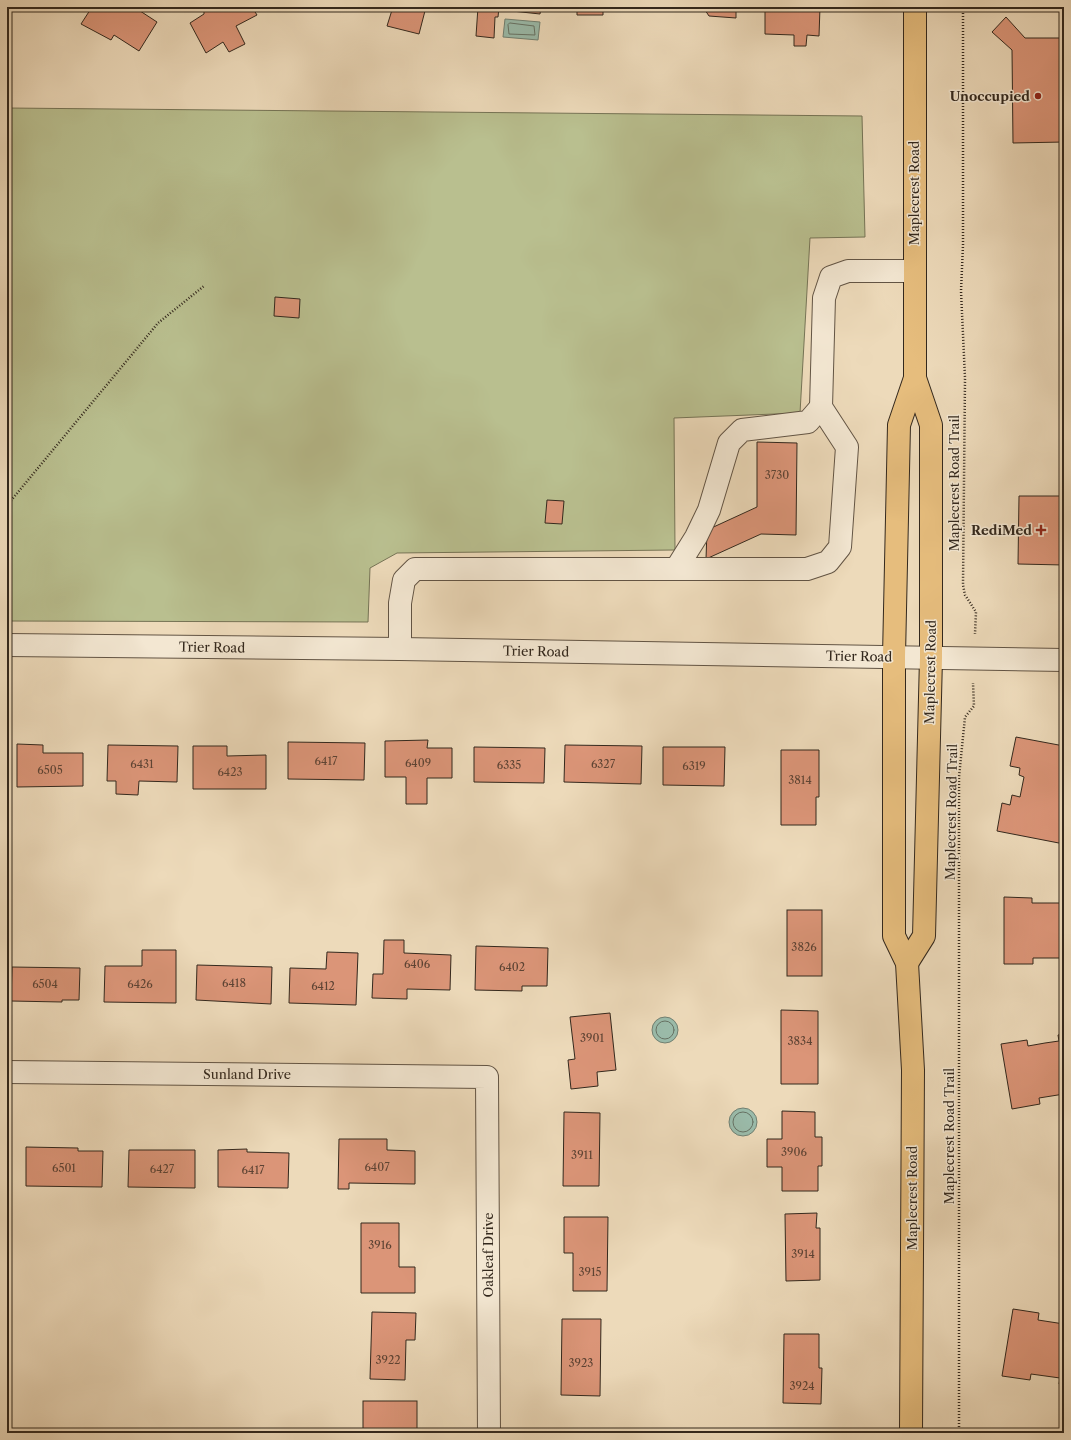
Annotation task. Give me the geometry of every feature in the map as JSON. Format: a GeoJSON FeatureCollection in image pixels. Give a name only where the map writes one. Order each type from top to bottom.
{"type":"FeatureCollection","features":[{"type":"Feature","properties":{"kind":"main road","name":"Maplecrest Road"},"geometry":{"type":"LineString","coordinates":[[907,963],[924,936],[931,658],[931,425],[915,378],[915,7]]}},
{"type":"Feature","properties":{"kind":"main road","name":"Maplecrest Road"},"geometry":{"type":"LineString","coordinates":[[911,1433],[913,1070],[907,963],[894,936],[894,656],[899,425],[915,378]]}},
{"type":"Feature","properties":{"kind":"street"},"geometry":{"type":"LineString","coordinates":[[400,649],[400,603],[404,580],[415,569],[807,569],[828,562],[840,548],[847,447],[821,407],[824,298],[831,277],[848,270],[914,271]]}},
{"type":"Feature","properties":{"kind":"street"},"geometry":{"type":"LineString","coordinates":[[676,569],[696,537],[709,510],[729,443],[742,430],[808,422],[821,407]]}},
{"type":"Feature","properties":{"kind":"street","name":"Trier Road"},"geometry":{"type":"LineString","coordinates":[[7,646],[400,649],[1064,660]]}},
{"type":"Feature","properties":{"kind":"street","name":"Sunland Drive"},"geometry":{"type":"LineString","coordinates":[[7,1072],[487,1077]]}},
{"type":"Feature","properties":{"kind":"street","name":"Oakleaf Drive"},"geometry":{"type":"LineString","coordinates":[[487,1077],[489,1433]]}},
{"type":"Feature","properties":{"kind":"path","name":"Maplecrest Road Trail"},"geometry":{"type":"LineString","coordinates":[[959,1433],[959,777],[965,717],[974,706],[973,659],[976,612],[965,595],[963,585],[964,378],[961,291],[963,245],[963,7]]}},
{"type":"Feature","properties":{"kind":"path"},"geometry":{"type":"LineString","coordinates":[[9,503],[158,323],[204,286]]}},
{"type":"Feature","properties":{"kind":"green space"},"geometry":{"type":"Polygon","coordinates":[[[7,108],[862,116],[865,237],[810,238],[800,413],[674,418],[675,550],[397,553],[370,568],[368,622],[7,621],[7,108]]]}},
{"type":"Feature","properties":{"kind":"water"},"geometry":{"type":"Polygon","coordinates":[[[505,19],[540,22],[538,40],[503,37],[505,19]]]}},
{"type":"Feature","properties":{"kind":"water"},"geometry":{"type":"Polygon","coordinates":[[[665,1017],[674,1021],[678,1030],[674,1039],[665,1043],[656,1039],[652,1030],[656,1021],[665,1017]]]}},
{"type":"Feature","properties":{"kind":"water"},"geometry":{"type":"Polygon","coordinates":[[[743,1108],[753,1112],[757,1122],[753,1132],[743,1136],[733,1132],[729,1122],[733,1112],[743,1108]]]}},
{"type":"Feature","properties":{"kind":"building"},"geometry":{"type":"Polygon","coordinates":[[[92,7],[134,7],[157,22],[139,51],[114,35],[111,40],[81,24],[92,7]]]}},
{"type":"Feature","properties":{"kind":"building"},"geometry":{"type":"Polygon","coordinates":[[[209,7],[252,7],[257,15],[236,26],[245,44],[229,52],[223,42],[206,53],[190,23],[204,14],[204,10],[209,7]]]}},
{"type":"Feature","properties":{"kind":"building"},"geometry":{"type":"Polygon","coordinates":[[[381,7],[426,7],[419,34],[387,26],[392,10],[381,7]]]}},
{"type":"Feature","properties":{"kind":"building"},"geometry":{"type":"Polygon","coordinates":[[[478,7],[499,7],[498,17],[495,17],[494,38],[476,36],[478,7]]]}},
{"type":"Feature","properties":{"kind":"building"},"geometry":{"type":"Polygon","coordinates":[[[513,7],[541,7],[540,14],[512,11],[513,7]]]}},
{"type":"Feature","properties":{"kind":"building"},"geometry":{"type":"Polygon","coordinates":[[[577,7],[640,7],[640,10],[603,9],[603,15],[577,15],[577,7]]]}},
{"type":"Feature","properties":{"kind":"building"},"geometry":{"type":"Polygon","coordinates":[[[672,7],[736,7],[736,18],[709,16],[705,10],[674,10],[672,7]]]}},
{"type":"Feature","properties":{"kind":"building"},"geometry":{"type":"Polygon","coordinates":[[[765,7],[820,7],[819,36],[807,35],[806,46],[794,46],[794,35],[765,34],[765,7]]]}},
{"type":"Feature","properties":{"kind":"building","name":"Unoccupied"},"geometry":{"type":"Polygon","coordinates":[[[1006,17],[1025,38],[1064,38],[1064,142],[1013,143],[1012,50],[992,32],[1006,17]]]}},
{"type":"Feature","properties":{"kind":"building"},"geometry":{"type":"Polygon","coordinates":[[[275,297],[300,299],[299,318],[274,316],[275,297]]]}},
{"type":"Feature","properties":{"kind":"building"},"geometry":{"type":"Polygon","coordinates":[[[757,442],[797,443],[796,535],[761,534],[706,559],[707,530],[757,507],[757,442]]]}},
{"type":"Feature","properties":{"kind":"building","name":"RediMed"},"geometry":{"type":"Polygon","coordinates":[[[1019,496],[1064,496],[1064,565],[1018,564],[1019,496]]]}},
{"type":"Feature","properties":{"kind":"building"},"geometry":{"type":"Polygon","coordinates":[[[547,500],[564,501],[562,524],[545,523],[547,500]]]}},
{"type":"Feature","properties":{"kind":"building"},"geometry":{"type":"Polygon","coordinates":[[[1016,737],[1064,746],[1064,844],[997,831],[1002,803],[1010,805],[1012,795],[1020,797],[1024,777],[1019,775],[1020,768],[1010,766],[1016,737]]]}},
{"type":"Feature","properties":{"kind":"building"},"geometry":{"type":"Polygon","coordinates":[[[428,740],[427,748],[452,748],[452,778],[427,778],[427,804],[406,804],[406,777],[385,777],[385,741],[428,740]]]}},
{"type":"Feature","properties":{"kind":"building"},"geometry":{"type":"Polygon","coordinates":[[[288,742],[365,743],[364,780],[288,779],[288,742]]]}},
{"type":"Feature","properties":{"kind":"building"},"geometry":{"type":"Polygon","coordinates":[[[17,744],[43,745],[43,753],[83,753],[83,786],[17,787],[17,744]]]}},
{"type":"Feature","properties":{"kind":"building"},"geometry":{"type":"Polygon","coordinates":[[[108,745],[178,746],[177,782],[139,781],[138,795],[116,794],[116,781],[107,781],[108,745]]]}},
{"type":"Feature","properties":{"kind":"building"},"geometry":{"type":"Polygon","coordinates":[[[565,745],[642,746],[641,784],[564,782],[565,745]]]}},
{"type":"Feature","properties":{"kind":"building"},"geometry":{"type":"Polygon","coordinates":[[[193,746],[227,746],[227,756],[266,755],[266,789],[193,789],[193,746]]]}},
{"type":"Feature","properties":{"kind":"building"},"geometry":{"type":"Polygon","coordinates":[[[474,747],[545,748],[544,783],[474,782],[474,747]]]}},
{"type":"Feature","properties":{"kind":"building"},"geometry":{"type":"Polygon","coordinates":[[[663,747],[725,747],[724,786],[663,785],[663,747]]]}},
{"type":"Feature","properties":{"kind":"building"},"geometry":{"type":"Polygon","coordinates":[[[781,750],[819,750],[819,797],[816,797],[816,825],[781,825],[781,750]]]}},
{"type":"Feature","properties":{"kind":"building"},"geometry":{"type":"Polygon","coordinates":[[[1004,897],[1032,898],[1032,903],[1061,903],[1061,897],[1064,897],[1064,964],[1063,958],[1033,958],[1033,964],[1004,964],[1004,897]]]}},
{"type":"Feature","properties":{"kind":"building"},"geometry":{"type":"Polygon","coordinates":[[[787,910],[822,910],[822,976],[787,976],[787,910]]]}},
{"type":"Feature","properties":{"kind":"building"},"geometry":{"type":"Polygon","coordinates":[[[384,940],[404,940],[404,953],[451,955],[450,990],[407,989],[407,999],[372,998],[373,974],[383,974],[384,940]]]}},
{"type":"Feature","properties":{"kind":"building"},"geometry":{"type":"Polygon","coordinates":[[[476,946],[548,948],[547,986],[522,986],[522,991],[475,990],[476,946]]]}},
{"type":"Feature","properties":{"kind":"building"},"geometry":{"type":"Polygon","coordinates":[[[142,950],[176,950],[176,1003],[104,1002],[105,966],[142,966],[142,950]]]}},
{"type":"Feature","properties":{"kind":"building"},"geometry":{"type":"Polygon","coordinates":[[[327,952],[358,953],[356,1005],[289,1003],[290,968],[326,969],[327,952]]]}},
{"type":"Feature","properties":{"kind":"building"},"geometry":{"type":"Polygon","coordinates":[[[197,965],[272,967],[271,1004],[196,1000],[197,965]]]}},
{"type":"Feature","properties":{"kind":"building"},"geometry":{"type":"Polygon","coordinates":[[[12,967],[80,968],[79,1000],[62,1000],[62,1002],[11,1001],[12,967]]]}},
{"type":"Feature","properties":{"kind":"building"},"geometry":{"type":"Polygon","coordinates":[[[781,1010],[818,1011],[818,1084],[781,1084],[781,1010]]]}},
{"type":"Feature","properties":{"kind":"building"},"geometry":{"type":"Polygon","coordinates":[[[610,1013],[616,1070],[597,1072],[598,1086],[571,1089],[568,1060],[575,1059],[570,1017],[610,1013]]]}},
{"type":"Feature","properties":{"kind":"building"},"geometry":{"type":"Polygon","coordinates":[[[1064,1034],[1064,1094],[1039,1098],[1040,1104],[1012,1109],[1001,1044],[1027,1040],[1028,1046],[1059,1041],[1058,1035],[1064,1034]]]}},
{"type":"Feature","properties":{"kind":"building"},"geometry":{"type":"Polygon","coordinates":[[[782,1111],[815,1112],[815,1137],[822,1137],[822,1166],[818,1166],[818,1191],[782,1191],[782,1167],[767,1167],[767,1139],[782,1139],[782,1111]]]}},
{"type":"Feature","properties":{"kind":"building"},"geometry":{"type":"Polygon","coordinates":[[[564,1112],[600,1113],[599,1186],[563,1186],[564,1112]]]}},
{"type":"Feature","properties":{"kind":"building"},"geometry":{"type":"Polygon","coordinates":[[[339,1139],[387,1139],[387,1150],[415,1151],[415,1184],[349,1183],[349,1189],[338,1189],[339,1139]]]}},
{"type":"Feature","properties":{"kind":"building"},"geometry":{"type":"Polygon","coordinates":[[[26,1147],[78,1148],[78,1151],[103,1151],[102,1187],[26,1186],[26,1147]]]}},
{"type":"Feature","properties":{"kind":"building"},"geometry":{"type":"Polygon","coordinates":[[[247,1149],[247,1152],[289,1153],[288,1188],[218,1187],[218,1150],[247,1149]]]}},
{"type":"Feature","properties":{"kind":"building"},"geometry":{"type":"Polygon","coordinates":[[[129,1150],[195,1150],[195,1188],[128,1187],[129,1150]]]}},
{"type":"Feature","properties":{"kind":"building"},"geometry":{"type":"Polygon","coordinates":[[[817,1213],[816,1228],[820,1228],[820,1280],[786,1281],[785,1214],[817,1213]]]}},
{"type":"Feature","properties":{"kind":"building"},"geometry":{"type":"Polygon","coordinates":[[[564,1217],[608,1217],[607,1291],[573,1291],[573,1253],[564,1253],[564,1217]]]}},
{"type":"Feature","properties":{"kind":"building"},"geometry":{"type":"Polygon","coordinates":[[[361,1223],[399,1223],[399,1267],[415,1267],[415,1293],[361,1293],[361,1223]]]}},
{"type":"Feature","properties":{"kind":"building"},"geometry":{"type":"Polygon","coordinates":[[[1013,1309],[1039,1313],[1038,1320],[1064,1324],[1064,1385],[1059,1384],[1060,1378],[1031,1374],[1030,1380],[1002,1376],[1013,1309]]]}},
{"type":"Feature","properties":{"kind":"building"},"geometry":{"type":"Polygon","coordinates":[[[372,1312],[416,1313],[415,1340],[406,1340],[405,1380],[370,1379],[372,1312]]]}},
{"type":"Feature","properties":{"kind":"building"},"geometry":{"type":"Polygon","coordinates":[[[562,1319],[601,1319],[600,1396],[561,1395],[562,1319]]]}},
{"type":"Feature","properties":{"kind":"building"},"geometry":{"type":"Polygon","coordinates":[[[784,1334],[819,1334],[819,1368],[822,1368],[821,1404],[783,1403],[784,1334]]]}},
{"type":"Feature","properties":{"kind":"building"},"geometry":{"type":"Polygon","coordinates":[[[363,1401],[417,1401],[417,1433],[363,1433],[363,1401]]]}},
{"type":"Feature","properties":{"kind":"place","name":"Unoccupied"},"geometry":{"type":"Point","coordinates":[1038,96]}},
{"type":"Feature","properties":{"kind":"place","name":"RediMed"},"geometry":{"type":"Point","coordinates":[1041,530]}}]}
